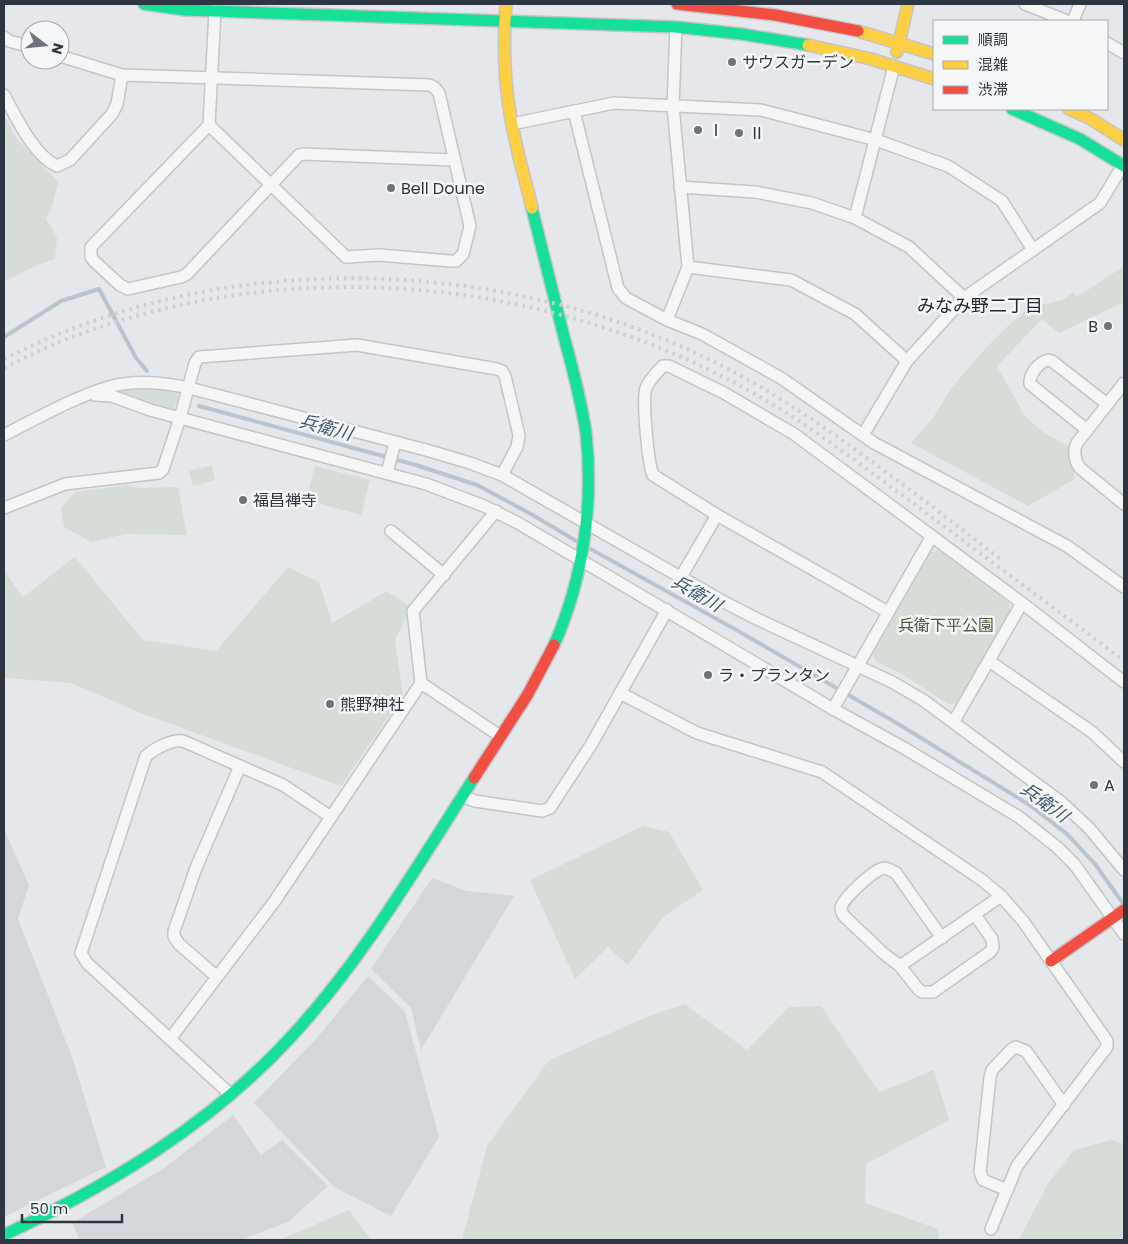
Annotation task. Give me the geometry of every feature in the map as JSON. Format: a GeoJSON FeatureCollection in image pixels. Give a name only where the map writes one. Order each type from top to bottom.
{"type":"FeatureCollection","features":[{"type":"Feature","properties":{"kind":"street"},"geometry":{"type":"LineString","coordinates":[[144,4],[185,10],[718,30],[786,40],[832,50],[894,66],[933,79]]}},
{"type":"Feature","properties":{"kind":"street"},"geometry":{"type":"LineString","coordinates":[[4,1235],[53,1213],[116,1178],[162,1148],[258,1070],[292,1036],[352,964],[532,687],[558,636],[567,611],[581,557],[586,528],[588,477],[584,418],[512,124],[505,56],[504,21],[506,4]]}},
{"type":"Feature","properties":{"kind":"street"},"geometry":{"type":"LineString","coordinates":[[677,4],[728,8],[792,17],[899,43],[933,54]]}},
{"type":"Feature","properties":{"kind":"street"},"geometry":{"type":"LineString","coordinates":[[855,218],[876,140],[908,4]]}},
{"type":"Feature","properties":{"kind":"street"},"geometry":{"type":"LineString","coordinates":[[1025,4],[1065,20]]}},
{"type":"Feature","properties":{"kind":"street"},"geometry":{"type":"LineString","coordinates":[[1073,20],[1080,4]]}},
{"type":"Feature","properties":{"kind":"street"},"geometry":{"type":"LineString","coordinates":[[215,11],[209,125],[91,247],[90,253],[94,261],[120,285],[128,289],[181,277],[186,274],[296,157],[303,154],[454,160]]}},
{"type":"Feature","properties":{"kind":"street"},"geometry":{"type":"LineString","coordinates":[[667,320],[688,267],[673,106],[676,27]]}},
{"type":"Feature","properties":{"kind":"street"},"geometry":{"type":"LineString","coordinates":[[4,52],[6,39],[20,44]]}},
{"type":"Feature","properties":{"kind":"street"},"geometry":{"type":"LineString","coordinates":[[1108,44],[1124,53]]}},
{"type":"Feature","properties":{"kind":"street"},"geometry":{"type":"LineString","coordinates":[[70,59],[122,74],[434,87],[439,93],[470,226],[463,254],[456,261],[379,255],[346,257],[209,125]]}},
{"type":"Feature","properties":{"kind":"street"},"geometry":{"type":"LineString","coordinates":[[4,95],[33,145],[52,164],[57,166],[70,160],[112,114],[117,104],[122,74]]}},
{"type":"Feature","properties":{"kind":"street"},"geometry":{"type":"LineString","coordinates":[[512,124],[614,103],[761,110],[876,140],[948,166],[1002,201],[1033,250]]}},
{"type":"Feature","properties":{"kind":"street"},"geometry":{"type":"LineString","coordinates":[[574,110],[618,288],[626,298],[667,320],[702,334],[781,378],[863,435],[1067,546],[1124,587]]}},
{"type":"Feature","properties":{"kind":"street"},"geometry":{"type":"LineString","coordinates":[[863,435],[907,361],[964,298],[1102,201],[1124,165],[1080,139],[1015,110]]}},
{"type":"Feature","properties":{"kind":"street"},"geometry":{"type":"LineString","coordinates":[[1071,110],[1124,140]]}},
{"type":"Feature","properties":{"kind":"street"},"geometry":{"type":"LineString","coordinates":[[680,188],[755,192],[812,203],[855,218],[909,247],[964,298]]}},
{"type":"Feature","properties":{"kind":"street"},"geometry":{"type":"LineString","coordinates":[[688,267],[791,280],[856,314],[907,361]]}},
{"type":"Feature","properties":{"kind":"street"},"geometry":{"type":"LineString","coordinates":[[4,508],[65,484],[157,474],[162,469],[180,415],[185,390],[196,360],[202,356],[357,345],[502,371],[519,435],[517,447],[502,475]]}},
{"type":"Feature","properties":{"kind":"street"},"geometry":{"type":"LineString","coordinates":[[1087,430],[1030,384],[1029,378],[1042,362],[1052,361],[1107,404]]}},
{"type":"Feature","properties":{"kind":"street"},"geometry":{"type":"LineString","coordinates":[[888,612],[717,515],[656,478],[651,471],[645,390],[660,369],[666,365],[724,393],[794,434],[1022,603],[1124,682]]}},
{"type":"Feature","properties":{"kind":"street"},"geometry":{"type":"LineString","coordinates":[[4,435],[84,396],[110,387],[141,383],[185,390],[394,447],[462,460],[502,475],[586,528],[757,619],[907,690],[954,721],[1061,802],[1089,828],[1124,870]]}},
{"type":"Feature","properties":{"kind":"street"},"geometry":{"type":"LineString","coordinates":[[1124,383],[1076,446],[1078,465],[1082,471],[1124,504]]}},
{"type":"Feature","properties":{"kind":"street"},"geometry":{"type":"LineString","coordinates":[[84,396],[112,396],[150,410],[180,415],[388,470],[496,511],[581,557],[667,610],[835,706],[997,803],[1037,830],[1075,865],[1119,914],[1124,934]]}},
{"type":"Feature","properties":{"kind":"street"},"geometry":{"type":"LineString","coordinates":[[388,470],[394,447]]}},
{"type":"Feature","properties":{"kind":"street"},"geometry":{"type":"LineString","coordinates":[[170,1039],[274,902],[421,683],[414,611],[496,511]]}},
{"type":"Feature","properties":{"kind":"street"},"geometry":{"type":"LineString","coordinates":[[680,577],[717,515]]}},
{"type":"Feature","properties":{"kind":"street"},"geometry":{"type":"LineString","coordinates":[[392,531],[444,575]]}},
{"type":"Feature","properties":{"kind":"street"},"geometry":{"type":"LineString","coordinates":[[835,706],[932,536]]}},
{"type":"Feature","properties":{"kind":"street"},"geometry":{"type":"LineString","coordinates":[[954,721],[1022,603]]}},
{"type":"Feature","properties":{"kind":"street"},"geometry":{"type":"LineString","coordinates":[[462,796],[475,801],[542,811],[550,808],[591,745],[667,610]]}},
{"type":"Feature","properties":{"kind":"street"},"geometry":{"type":"LineString","coordinates":[[989,661],[1092,732],[1124,762]]}},
{"type":"Feature","properties":{"kind":"street"},"geometry":{"type":"LineString","coordinates":[[421,683],[500,736]]}},
{"type":"Feature","properties":{"kind":"street"},"geometry":{"type":"LineString","coordinates":[[620,692],[697,733],[822,772],[982,880],[1001,896],[1023,921],[1107,1041],[1107,1047],[1017,1166],[991,1229]]}},
{"type":"Feature","properties":{"kind":"street"},"geometry":{"type":"LineString","coordinates":[[230,1094],[86,963],[81,953],[146,756],[178,740],[283,785],[331,817]]}},
{"type":"Feature","properties":{"kind":"street"},"geometry":{"type":"LineString","coordinates":[[217,977],[178,944],[174,931],[196,868],[240,766]]}},
{"type":"Feature","properties":{"kind":"street"},"geometry":{"type":"LineString","coordinates":[[942,938],[896,873],[890,869],[879,869],[843,901],[841,906],[842,913],[883,953],[900,966],[919,990],[923,992],[933,992],[993,948],[992,939],[975,915]]}},
{"type":"Feature","properties":{"kind":"street"},"geometry":{"type":"LineString","coordinates":[[900,966],[1001,896]]}},
{"type":"Feature","properties":{"kind":"street"},"geometry":{"type":"LineString","coordinates":[[1051,961],[1119,914]]}},
{"type":"Feature","properties":{"kind":"street"},"geometry":{"type":"LineString","coordinates":[[1007,1190],[983,1180],[980,1172],[992,1070],[1012,1049],[1016,1047],[1021,1048],[1026,1051],[1064,1104]]}},
{"type":"Feature","properties":{"kind":"shaded area"},"geometry":{"type":"Polygon","coordinates":[[[4,829],[29,885],[18,919],[72,1057],[106,1167],[4,1217],[4,829]]]}},
{"type":"Feature","properties":{"kind":"shaded area"},"geometry":{"type":"Polygon","coordinates":[[[432,878],[467,891],[514,896],[421,1050],[411,1008],[371,969],[432,878]]]}},
{"type":"Feature","properties":{"kind":"shaded area"},"geometry":{"type":"Polygon","coordinates":[[[368,976],[405,1012],[439,1137],[391,1216],[334,1187],[254,1103],[317,1038],[368,976]]]}},
{"type":"Feature","properties":{"kind":"shaded area"},"geometry":{"type":"Polygon","coordinates":[[[233,1115],[261,1155],[282,1140],[328,1186],[288,1222],[240,1240],[80,1240],[72,1223],[164,1168],[233,1115]]]}},
{"type":"Feature","properties":{"kind":"green space"},"geometry":{"type":"Polygon","coordinates":[[[4,115],[16,138],[58,182],[53,204],[46,219],[57,237],[55,259],[37,265],[4,282],[4,115]]]}},
{"type":"Feature","properties":{"kind":"green space"},"geometry":{"type":"Polygon","coordinates":[[[1124,266],[1124,301],[1122,303],[1059,333],[1042,319],[997,366],[1025,416],[1044,433],[1070,447],[1075,479],[1028,506],[911,443],[933,418],[952,387],[983,351],[1030,307],[1063,300],[1073,292],[1077,297],[1124,266]]]}},
{"type":"Feature","properties":{"kind":"green space"},"geometry":{"type":"Polygon","coordinates":[[[157,388],[176,391],[179,395],[173,410],[170,411],[145,404],[121,394],[119,391],[122,389],[157,388]]]}},
{"type":"Feature","properties":{"kind":"green space"},"geometry":{"type":"Polygon","coordinates":[[[212,465],[215,480],[193,486],[189,471],[212,465]]]}},
{"type":"Feature","properties":{"kind":"green space"},"geometry":{"type":"Polygon","coordinates":[[[315,466],[370,480],[361,515],[306,500],[315,466]]]}},
{"type":"Feature","properties":{"kind":"green space"},"geometry":{"type":"Polygon","coordinates":[[[126,485],[138,488],[178,487],[187,535],[126,534],[91,542],[64,527],[61,507],[76,492],[126,485]]]}},
{"type":"Feature","properties":{"kind":"green space","name":"兵衛下平公園"},"geometry":{"type":"Polygon","coordinates":[[[940,550],[1009,601],[1010,612],[958,703],[948,704],[900,673],[876,662],[873,654],[931,552],[940,550]]]}},
{"type":"Feature","properties":{"kind":"green space"},"geometry":{"type":"Polygon","coordinates":[[[75,557],[143,640],[216,651],[288,567],[319,582],[332,623],[387,591],[411,607],[395,640],[403,695],[341,786],[138,712],[71,683],[4,678],[4,571],[23,597],[75,557]]]}},
{"type":"Feature","properties":{"kind":"green space"},"geometry":{"type":"Polygon","coordinates":[[[643,826],[669,832],[703,890],[663,917],[628,965],[608,947],[575,979],[530,880],[643,826]]]}},
{"type":"Feature","properties":{"kind":"green space"},"geometry":{"type":"Polygon","coordinates":[[[685,1004],[747,1050],[789,1007],[821,1006],[879,1092],[934,1070],[949,1120],[866,1164],[865,1203],[938,1229],[939,1240],[462,1240],[487,1146],[548,1061],[644,1018],[685,1004]]]}},
{"type":"Feature","properties":{"kind":"green space"},"geometry":{"type":"Polygon","coordinates":[[[1111,1140],[1124,1144],[1124,1240],[1019,1240],[1047,1185],[1074,1150],[1111,1140]]]}},
{"type":"Feature","properties":{"kind":"green space"},"geometry":{"type":"Polygon","coordinates":[[[349,1210],[371,1240],[279,1240],[349,1210]]]}},
{"type":"Feature","properties":{"kind":"waterway","name":"兵衛川"},"geometry":{"type":"LineString","coordinates":[[4,337],[61,301],[99,289],[136,358],[147,371]]}},
{"type":"Feature","properties":{"kind":"waterway","name":"兵衛川"},"geometry":{"type":"LineString","coordinates":[[199,406],[416,465],[477,485],[578,542]]}},
{"type":"Feature","properties":{"kind":"waterway","name":"兵衛川"},"geometry":{"type":"LineString","coordinates":[[587,547],[740,632],[900,725],[1031,806],[1067,834],[1095,864],[1124,905]]}},
{"type":"Feature","properties":{"kind":"railway"},"geometry":{"type":"LineString","coordinates":[[4,359],[74,328],[159,301],[247,285],[338,278],[429,282],[519,295],[606,318],[690,350],[769,392],[859,452],[1003,561]]}},
{"type":"Feature","properties":{"kind":"railway"},"geometry":{"type":"LineString","coordinates":[[4,368],[40,350],[78,335],[163,309],[250,293],[338,287],[427,291],[514,304],[600,326],[683,358],[762,398],[781,410],[856,461],[1124,661]]}},
{"type":"Feature","properties":{"kind":"traffic: fast"},"geometry":{"type":"LineString","coordinates":[[144,4],[185,10],[676,27],[741,34],[808,45]]}},
{"type":"Feature","properties":{"kind":"traffic: fast"},"geometry":{"type":"LineString","coordinates":[[1014,110],[1080,139],[1124,166]]}},
{"type":"Feature","properties":{"kind":"traffic: fast"},"geometry":{"type":"LineString","coordinates":[[532,208],[579,395],[586,433],[588,460],[587,514],[584,541],[572,594],[554,645]]}},
{"type":"Feature","properties":{"kind":"traffic: fast"},"geometry":{"type":"LineString","coordinates":[[4,1235],[82,1195],[157,1150],[227,1098],[260,1068],[317,1007],[366,944],[474,778]]}},
{"type":"Feature","properties":{"kind":"traffic: slow"},"geometry":{"type":"LineString","coordinates":[[506,4],[505,61],[507,90],[515,141],[532,208]]}},
{"type":"Feature","properties":{"kind":"traffic: slow"},"geometry":{"type":"LineString","coordinates":[[897,52],[908,4]]}},
{"type":"Feature","properties":{"kind":"traffic: slow"},"geometry":{"type":"LineString","coordinates":[[858,31],[933,54]]}},
{"type":"Feature","properties":{"kind":"traffic: slow"},"geometry":{"type":"LineString","coordinates":[[808,45],[871,59],[933,79]]}},
{"type":"Feature","properties":{"kind":"traffic: slow"},"geometry":{"type":"LineString","coordinates":[[1071,110],[1091,119],[1124,140]]}},
{"type":"Feature","properties":{"kind":"traffic: jam"},"geometry":{"type":"LineString","coordinates":[[677,4],[775,15],[858,31]]}},
{"type":"Feature","properties":{"kind":"traffic: jam"},"geometry":{"type":"LineString","coordinates":[[474,778],[528,694],[554,645]]}},
{"type":"Feature","properties":{"kind":"traffic: jam"},"geometry":{"type":"LineString","coordinates":[[1051,961],[1124,910]]}},
{"type":"Feature","properties":{"kind":"place","name":"サウスガーデン"},"geometry":{"type":"Point","coordinates":[732,62]}},
{"type":"Feature","properties":{"kind":"place","name":"Ⅰ"},"geometry":{"type":"Point","coordinates":[698,130]}},
{"type":"Feature","properties":{"kind":"place","name":"Ⅱ"},"geometry":{"type":"Point","coordinates":[739,133]}},
{"type":"Feature","properties":{"kind":"place","name":"Bell Doune"},"geometry":{"type":"Point","coordinates":[391,188]}},
{"type":"Feature","properties":{"kind":"place","name":"B"},"geometry":{"type":"Point","coordinates":[1108,326]}},
{"type":"Feature","properties":{"kind":"place","name":"福昌禅寺"},"geometry":{"type":"Point","coordinates":[243,500]}},
{"type":"Feature","properties":{"kind":"place","name":"ラ・プランタン"},"geometry":{"type":"Point","coordinates":[708,675]}},
{"type":"Feature","properties":{"kind":"place","name":"熊野神社"},"geometry":{"type":"Point","coordinates":[330,704]}},
{"type":"Feature","properties":{"kind":"place","name":"A"},"geometry":{"type":"Point","coordinates":[1094,785]}},
{"type":"Feature","properties":{"kind":"district","name":"みなみ野二丁目"},"geometry":{"type":"Point","coordinates":[980,305]}}]}
